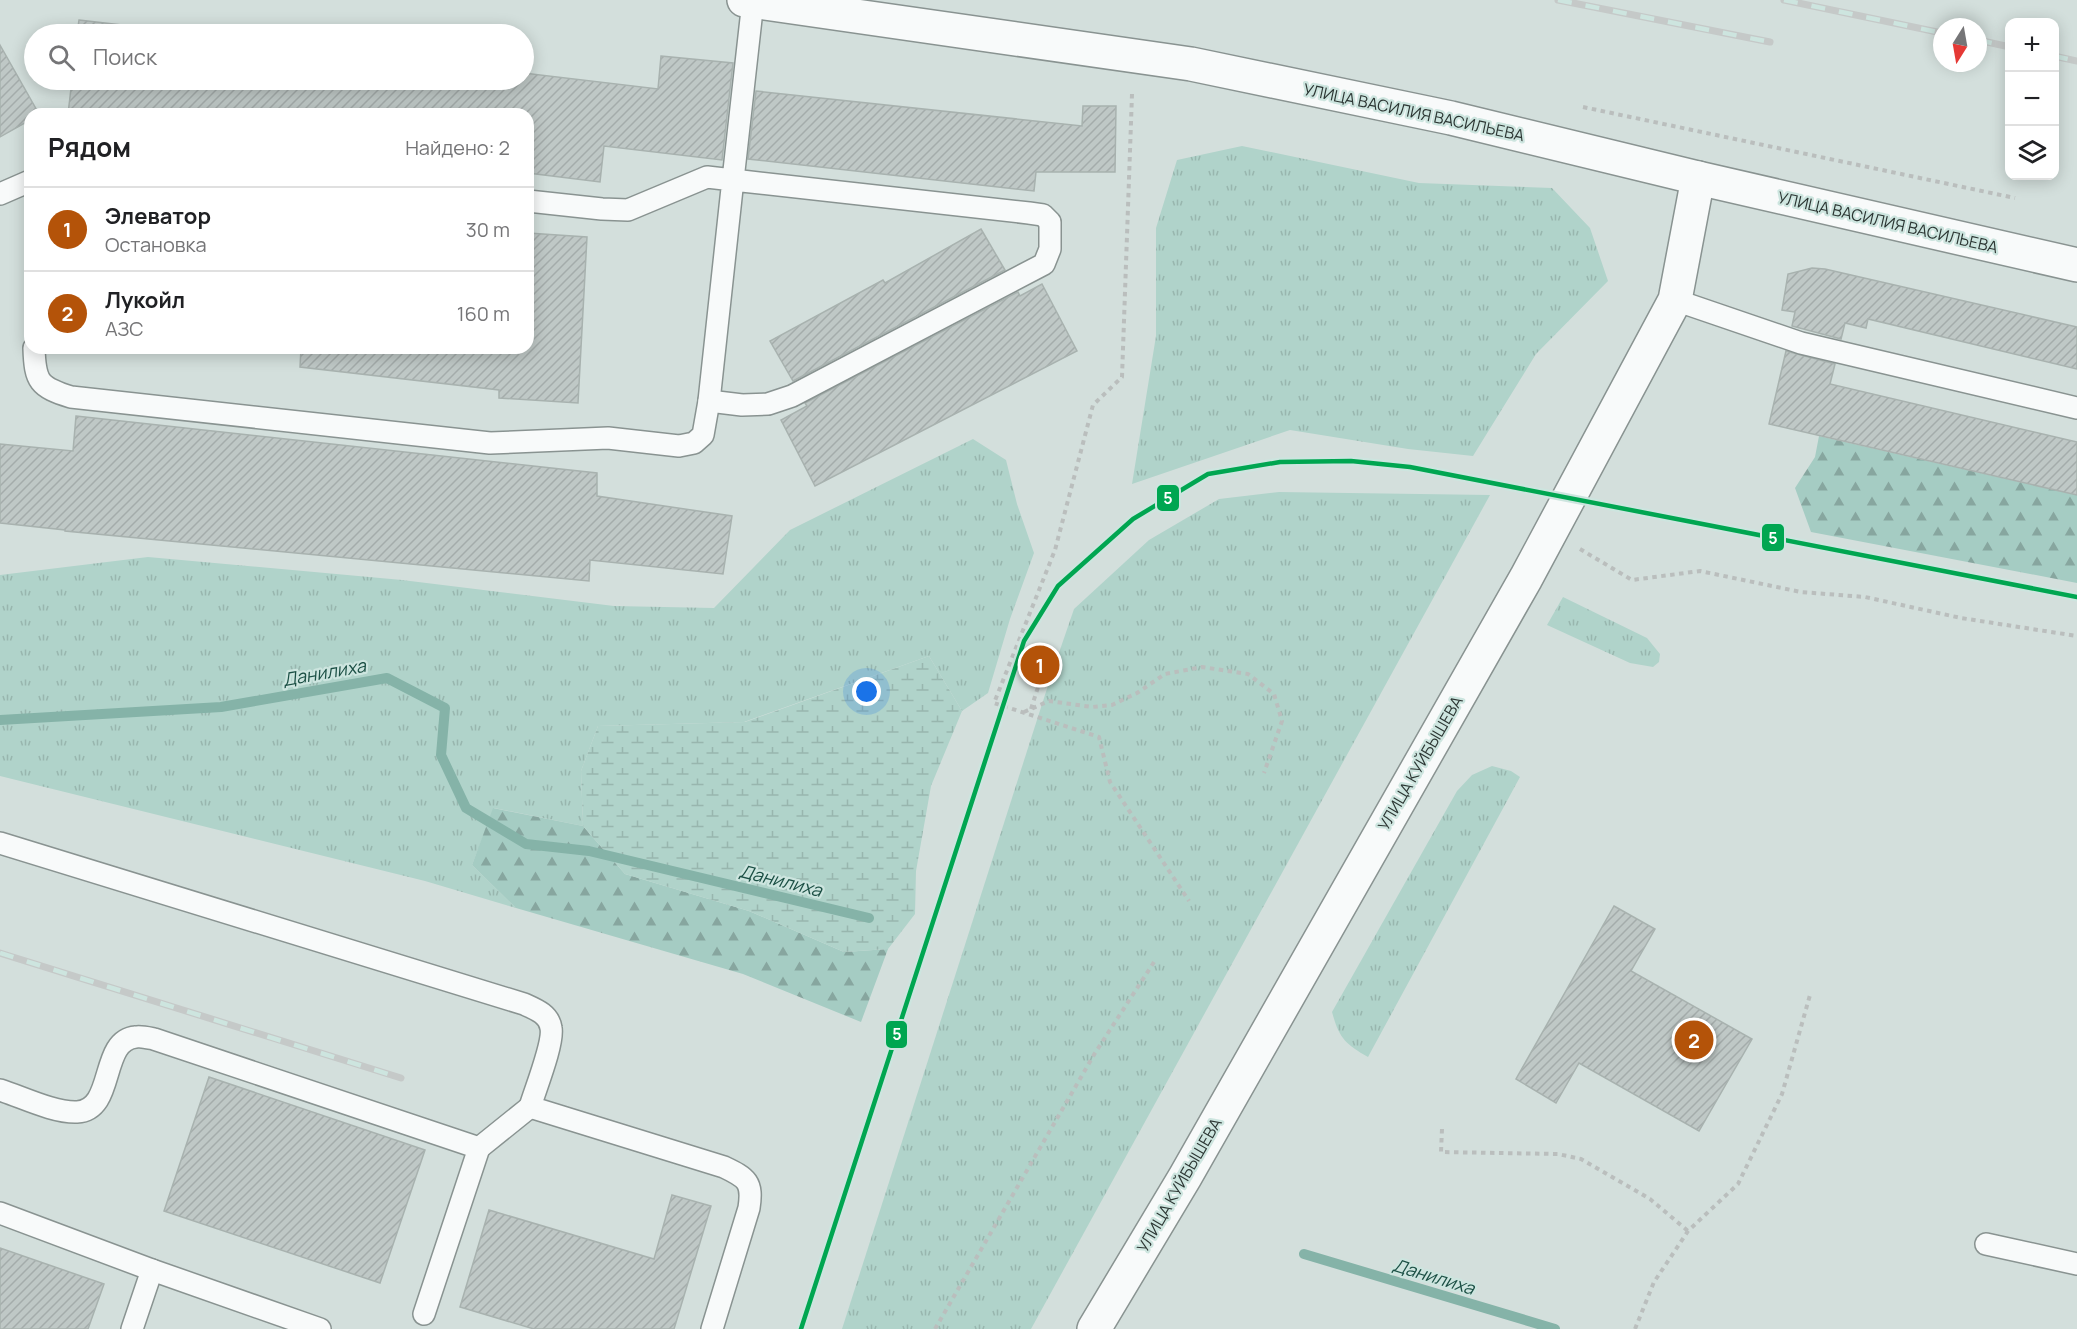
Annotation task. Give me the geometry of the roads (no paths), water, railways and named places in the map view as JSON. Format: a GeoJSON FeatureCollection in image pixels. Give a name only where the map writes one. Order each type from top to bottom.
{"type":"FeatureCollection","features":[{"type":"Feature","properties":{"kind":"main road","name":"УЛИЦА ВАСИЛИЯ ВАСИЛЬЕВА"},"geometry":{"type":"LineString","coordinates":[[748,1],[1191,64],[1451,118],[2077,266]]}},
{"type":"Feature","properties":{"kind":"main road","name":"УЛИЦА КУЙБЫШЕВА"},"geometry":{"type":"LineString","coordinates":[[1095,1329],[1185,1177],[1551,532],[1675,300],[1698,178]]}},
{"type":"Feature","properties":{"kind":"lane"},"geometry":{"type":"LineString","coordinates":[[34,354],[35,372],[48,390],[71,397],[490,443],[608,438],[679,446],[694,443],[703,435],[709,401],[733,180],[748,1]]}},
{"type":"Feature","properties":{"kind":"lane"},"geometry":{"type":"LineString","coordinates":[[534,202],[628,210],[707,177],[1043,215],[1050,222],[1048,258],[1037,268],[792,396],[768,404],[742,405],[709,401]]}},
{"type":"Feature","properties":{"kind":"lane"},"geometry":{"type":"LineString","coordinates":[[0,194],[24,184]]}},
{"type":"Feature","properties":{"kind":"lane"},"geometry":{"type":"LineString","coordinates":[[1675,300],[1801,343],[2077,408]]}},
{"type":"Feature","properties":{"kind":"lane"},"geometry":{"type":"LineString","coordinates":[[0,843],[524,1004],[542,1012],[551,1028],[530,1107],[479,1148],[423,1314]]}},
{"type":"Feature","properties":{"kind":"lane"},"geometry":{"type":"LineString","coordinates":[[0,1090],[58,1109],[78,1112],[93,1106],[102,1091],[121,1042],[135,1036],[154,1039],[479,1148]]}},
{"type":"Feature","properties":{"kind":"lane"},"geometry":{"type":"LineString","coordinates":[[530,1107],[724,1167],[744,1176],[751,1191],[749,1208],[711,1329]]}},
{"type":"Feature","properties":{"kind":"lane"},"geometry":{"type":"LineString","coordinates":[[0,1213],[320,1329]]}},
{"type":"Feature","properties":{"kind":"lane"},"geometry":{"type":"LineString","coordinates":[[1986,1244],[2077,1264]]}},
{"type":"Feature","properties":{"kind":"lane"},"geometry":{"type":"LineString","coordinates":[[132,1329],[152,1270]]}},
{"type":"Feature","properties":{"kind":"waterway","name":"Данилиха"},"geometry":{"type":"LineString","coordinates":[[0,720],[221,707],[387,678],[445,708],[441,755],[466,808],[526,844],[589,851],[869,918]]}},
{"type":"Feature","properties":{"kind":"waterway","name":"Данилиха"},"geometry":{"type":"LineString","coordinates":[[1304,1254],[1555,1329]]}},
{"type":"Feature","properties":{"kind":"railway"},"geometry":{"type":"LineString","coordinates":[[1558,0],[1770,42]]}},
{"type":"Feature","properties":{"kind":"railway"},"geometry":{"type":"LineString","coordinates":[[1784,0],[1933,31]]}},
{"type":"Feature","properties":{"kind":"railway"},"geometry":{"type":"LineString","coordinates":[[1987,42],[2005,46]]}},
{"type":"Feature","properties":{"kind":"railway"},"geometry":{"type":"LineString","coordinates":[[2059,57],[2077,61]]}},
{"type":"Feature","properties":{"kind":"railway"},"geometry":{"type":"LineString","coordinates":[[0,953],[401,1078]]}},
{"type":"Feature","properties":{"kind":"place","name":"Элеватор"},"geometry":{"type":"Point","coordinates":[1040,665]}},
{"type":"Feature","properties":{"kind":"place","name":"Лукойл"},"geometry":{"type":"Point","coordinates":[1694,1040]}}]}
